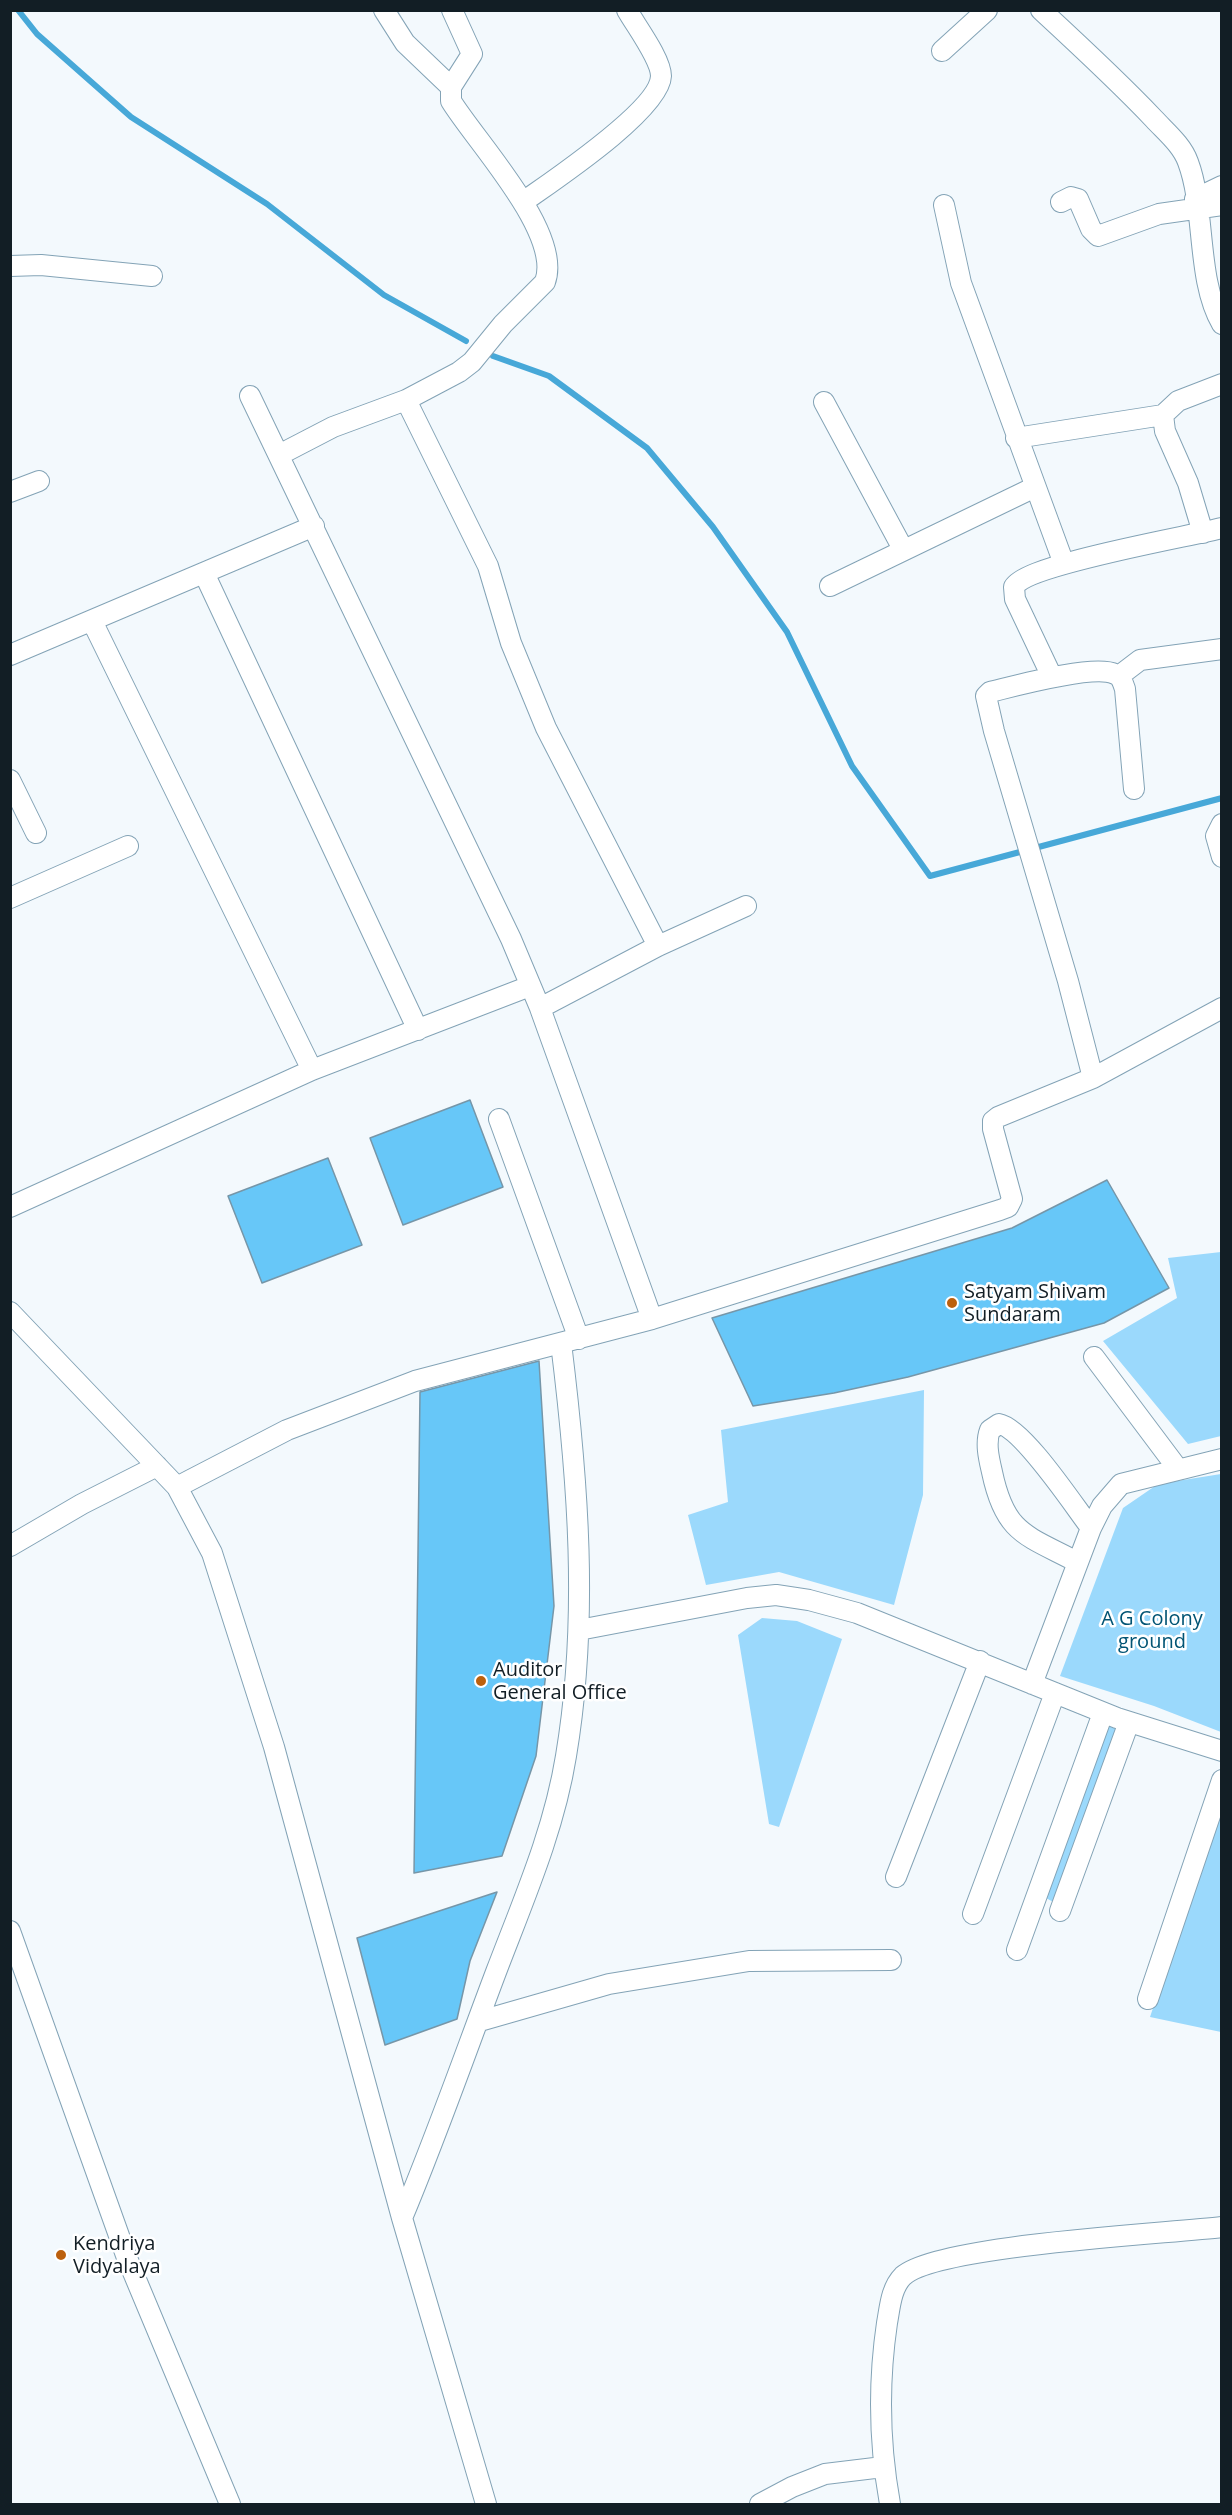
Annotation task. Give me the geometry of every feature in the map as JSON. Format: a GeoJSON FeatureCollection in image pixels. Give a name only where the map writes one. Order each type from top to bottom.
{"type":"FeatureCollection","features":[{"type":"Feature","properties":{"kind":"street"},"geometry":{"type":"LineString","coordinates":[[384,10],[405,42],[451,87]]}},
{"type":"Feature","properties":{"kind":"street"},"geometry":{"type":"LineString","coordinates":[[279,455],[333,427],[406,400],[459,372],[472,362],[503,324],[546,282],[548,274],[541,238],[523,202],[455,108],[449,94],[472,54],[452,10]]}},
{"type":"Feature","properties":{"kind":"street"},"geometry":{"type":"LineString","coordinates":[[523,202],[609,140],[645,104],[658,86],[660,70],[627,10]]}},
{"type":"Feature","properties":{"kind":"street"},"geometry":{"type":"LineString","coordinates":[[942,51],[987,10]]}},
{"type":"Feature","properties":{"kind":"street"},"geometry":{"type":"LineString","coordinates":[[1041,10],[1104,67],[1178,144],[1188,162],[1209,281],[1221,324]]}},
{"type":"Feature","properties":{"kind":"street"},"geometry":{"type":"LineString","coordinates":[[1061,202],[1071,197],[1078,198],[1091,229],[1098,236],[1196,203],[1221,186]]}},
{"type":"Feature","properties":{"kind":"street"},"geometry":{"type":"LineString","coordinates":[[1196,203],[1221,205]]}},
{"type":"Feature","properties":{"kind":"street"},"geometry":{"type":"LineString","coordinates":[[944,205],[961,283],[1064,564]]}},
{"type":"Feature","properties":{"kind":"street"},"geometry":{"type":"LineString","coordinates":[[10,266],[41,265],[152,276]]}},
{"type":"Feature","properties":{"kind":"street"},"geometry":{"type":"LineString","coordinates":[[1016,438],[1163,415],[1178,401],[1221,386],[1221,402]]}},
{"type":"Feature","properties":{"kind":"street"},"geometry":{"type":"LineString","coordinates":[[250,396],[511,939],[540,1008],[652,1319]]}},
{"type":"Feature","properties":{"kind":"street"},"geometry":{"type":"LineString","coordinates":[[406,400],[488,566],[511,643],[546,728],[658,946]]}},
{"type":"Feature","properties":{"kind":"street"},"geometry":{"type":"LineString","coordinates":[[825,402],[903,549]]}},
{"type":"Feature","properties":{"kind":"street"},"geometry":{"type":"LineString","coordinates":[[1052,677],[1013,592],[1020,580],[1064,564],[1212,531],[1165,431],[1163,415]]}},
{"type":"Feature","properties":{"kind":"street"},"geometry":{"type":"LineString","coordinates":[[10,492],[39,481]]}},
{"type":"Feature","properties":{"kind":"street"},"geometry":{"type":"LineString","coordinates":[[830,586],[1035,487]]}},
{"type":"Feature","properties":{"kind":"street"},"geometry":{"type":"LineString","coordinates":[[10,655],[314,526]]}},
{"type":"Feature","properties":{"kind":"street"},"geometry":{"type":"LineString","coordinates":[[204,573],[418,1030]]}},
{"type":"Feature","properties":{"kind":"street"},"geometry":{"type":"LineString","coordinates":[[92,621],[312,1070]]}},
{"type":"Feature","properties":{"kind":"street"},"geometry":{"type":"LineString","coordinates":[[1119,676],[1140,660],[1221,649]]}},
{"type":"Feature","properties":{"kind":"street"},"geometry":{"type":"LineString","coordinates":[[1093,1078],[1065,971],[1033,867],[986,696],[990,692],[1052,677],[1107,672],[1119,676],[1125,689],[1134,789]]}},
{"type":"Feature","properties":{"kind":"street"},"geometry":{"type":"LineString","coordinates":[[10,780],[36,833]]}},
{"type":"Feature","properties":{"kind":"street"},"geometry":{"type":"LineString","coordinates":[[1221,824],[1216,836],[1221,857]]}},
{"type":"Feature","properties":{"kind":"street"},"geometry":{"type":"LineString","coordinates":[[10,898],[128,846]]}},
{"type":"Feature","properties":{"kind":"street"},"geometry":{"type":"LineString","coordinates":[[540,1008],[658,946],[746,906]]}},
{"type":"Feature","properties":{"kind":"street"},"geometry":{"type":"LineString","coordinates":[[10,1207],[312,1070],[530,986]]}},
{"type":"Feature","properties":{"kind":"street"},"geometry":{"type":"LineString","coordinates":[[177,1488],[287,1430],[415,1381],[652,1319],[983,1217],[1008,1207],[1011,1203],[1011,1193],[993,1129],[993,1121],[1005,1113],[1093,1078],[1221,1008]]}},
{"type":"Feature","properties":{"kind":"street"},"geometry":{"type":"LineString","coordinates":[[402,2218],[480,2021],[539,1862],[566,1757],[579,1630],[581,1572],[573,1442],[570,1341],[499,1119]]}},
{"type":"Feature","properties":{"kind":"street"},"geometry":{"type":"LineString","coordinates":[[10,1312],[177,1488],[212,1553],[253,1677],[358,2051],[402,2218],[486,2505]]}},
{"type":"Feature","properties":{"kind":"street"},"geometry":{"type":"LineString","coordinates":[[1094,1357],[1178,1469]]}},
{"type":"Feature","properties":{"kind":"street"},"geometry":{"type":"LineString","coordinates":[[1077,1562],[1027,1535],[1013,1525],[1004,1513],[990,1462],[988,1446],[990,1430],[999,1424],[1005,1425],[1028,1446],[1090,1528]]}},
{"type":"Feature","properties":{"kind":"street"},"geometry":{"type":"LineString","coordinates":[[1032,1684],[1090,1528],[1102,1506],[1121,1484],[1221,1459]]}},
{"type":"Feature","properties":{"kind":"street"},"geometry":{"type":"LineString","coordinates":[[10,1546],[82,1504],[157,1466]]}},
{"type":"Feature","properties":{"kind":"street"},"geometry":{"type":"LineString","coordinates":[[579,1630],[747,1598],[776,1595],[809,1600],[857,1612],[1103,1713],[1221,1751]]}},
{"type":"Feature","properties":{"kind":"street"},"geometry":{"type":"LineString","coordinates":[[896,1877],[980,1661]]}},
{"type":"Feature","properties":{"kind":"street"},"geometry":{"type":"LineString","coordinates":[[973,1914],[1055,1694]]}},
{"type":"Feature","properties":{"kind":"street"},"geometry":{"type":"LineString","coordinates":[[1017,1950],[1103,1713]]}},
{"type":"Feature","properties":{"kind":"street"},"geometry":{"type":"LineString","coordinates":[[1060,1911],[1129,1722]]}},
{"type":"Feature","properties":{"kind":"street"},"geometry":{"type":"LineString","coordinates":[[1148,1999],[1221,1780]]}},
{"type":"Feature","properties":{"kind":"street"},"geometry":{"type":"LineString","coordinates":[[10,1931],[127,2258],[230,2505]]}},
{"type":"Feature","properties":{"kind":"street"},"geometry":{"type":"LineString","coordinates":[[480,2021],[609,1984],[749,1960],[891,1960]]}},
{"type":"Feature","properties":{"kind":"street"},"geometry":{"type":"LineString","coordinates":[[890,2505],[883,2467],[880,2414],[882,2362],[892,2295],[904,2275],[930,2263],[1004,2249],[1221,2227]]}},
{"type":"Feature","properties":{"kind":"street"},"geometry":{"type":"LineString","coordinates":[[760,2505],[792,2487],[825,2474],[883,2467]]}},
{"type":"Feature","properties":{"kind":"green space"},"geometry":{"type":"Polygon","coordinates":[[[1221,1252],[1221,1436],[1188,1444],[1103,1341],[1177,1298],[1168,1258],[1221,1252]]]}},
{"type":"Feature","properties":{"kind":"green space"},"geometry":{"type":"Polygon","coordinates":[[[924,1390],[923,1495],[894,1605],[779,1572],[706,1585],[688,1515],[728,1502],[721,1430],[924,1390]]]}},
{"type":"Feature","properties":{"kind":"green space","name":"A G Colony ground"},"geometry":{"type":"Polygon","coordinates":[[[1221,1474],[1221,1732],[1154,1706],[1060,1676],[1123,1508],[1158,1484],[1221,1474]]]}},
{"type":"Feature","properties":{"kind":"green space"},"geometry":{"type":"Polygon","coordinates":[[[762,1618],[797,1621],[842,1639],[779,1827],[769,1824],[738,1635],[762,1618]]]}},
{"type":"Feature","properties":{"kind":"green space"},"geometry":{"type":"Polygon","coordinates":[[[1108,1726],[1117,1729],[1055,1903],[1046,1898],[1108,1726]]]}},
{"type":"Feature","properties":{"kind":"green space"},"geometry":{"type":"Polygon","coordinates":[[[1221,1804],[1221,2032],[1150,2017],[1221,1804]]]}},
{"type":"Feature","properties":{"kind":"building"},"geometry":{"type":"Polygon","coordinates":[[[470,1100],[503,1187],[403,1225],[370,1138],[470,1100]]]}},
{"type":"Feature","properties":{"kind":"building"},"geometry":{"type":"Polygon","coordinates":[[[328,1158],[362,1245],[262,1283],[228,1196],[328,1158]]]}},
{"type":"Feature","properties":{"kind":"building","name":"Satyam Shivam Sundaram"},"geometry":{"type":"Polygon","coordinates":[[[1107,1180],[1169,1288],[1104,1323],[908,1377],[834,1393],[753,1406],[712,1318],[1012,1228],[1107,1180]]]}},
{"type":"Feature","properties":{"kind":"building","name":"Auditor General Office"},"geometry":{"type":"Polygon","coordinates":[[[539,1361],[554,1606],[536,1756],[502,1856],[414,1873],[420,1392],[539,1361]]]}},
{"type":"Feature","properties":{"kind":"building"},"geometry":{"type":"Polygon","coordinates":[[[497,1892],[470,1961],[457,2019],[385,2045],[357,1938],[497,1892]]]}},
{"type":"Feature","properties":{"kind":"waterway"},"geometry":{"type":"LineString","coordinates":[[18,10],[37,34],[131,117],[267,204],[384,295],[466,341]]}},
{"type":"Feature","properties":{"kind":"waterway"},"geometry":{"type":"LineString","coordinates":[[493,356],[549,376],[647,448],[713,527],[787,632],[852,766],[930,876],[1222,798]]}},
{"type":"Feature","properties":{"kind":"place","name":"Satyam Shivam Sundaram"},"geometry":{"type":"Point","coordinates":[952,1303]}},
{"type":"Feature","properties":{"kind":"place","name":"Auditor General Office"},"geometry":{"type":"Point","coordinates":[481,1681]}},
{"type":"Feature","properties":{"kind":"place","name":"Kendriya Vidyalaya"},"geometry":{"type":"Point","coordinates":[61,2255]}}]}
